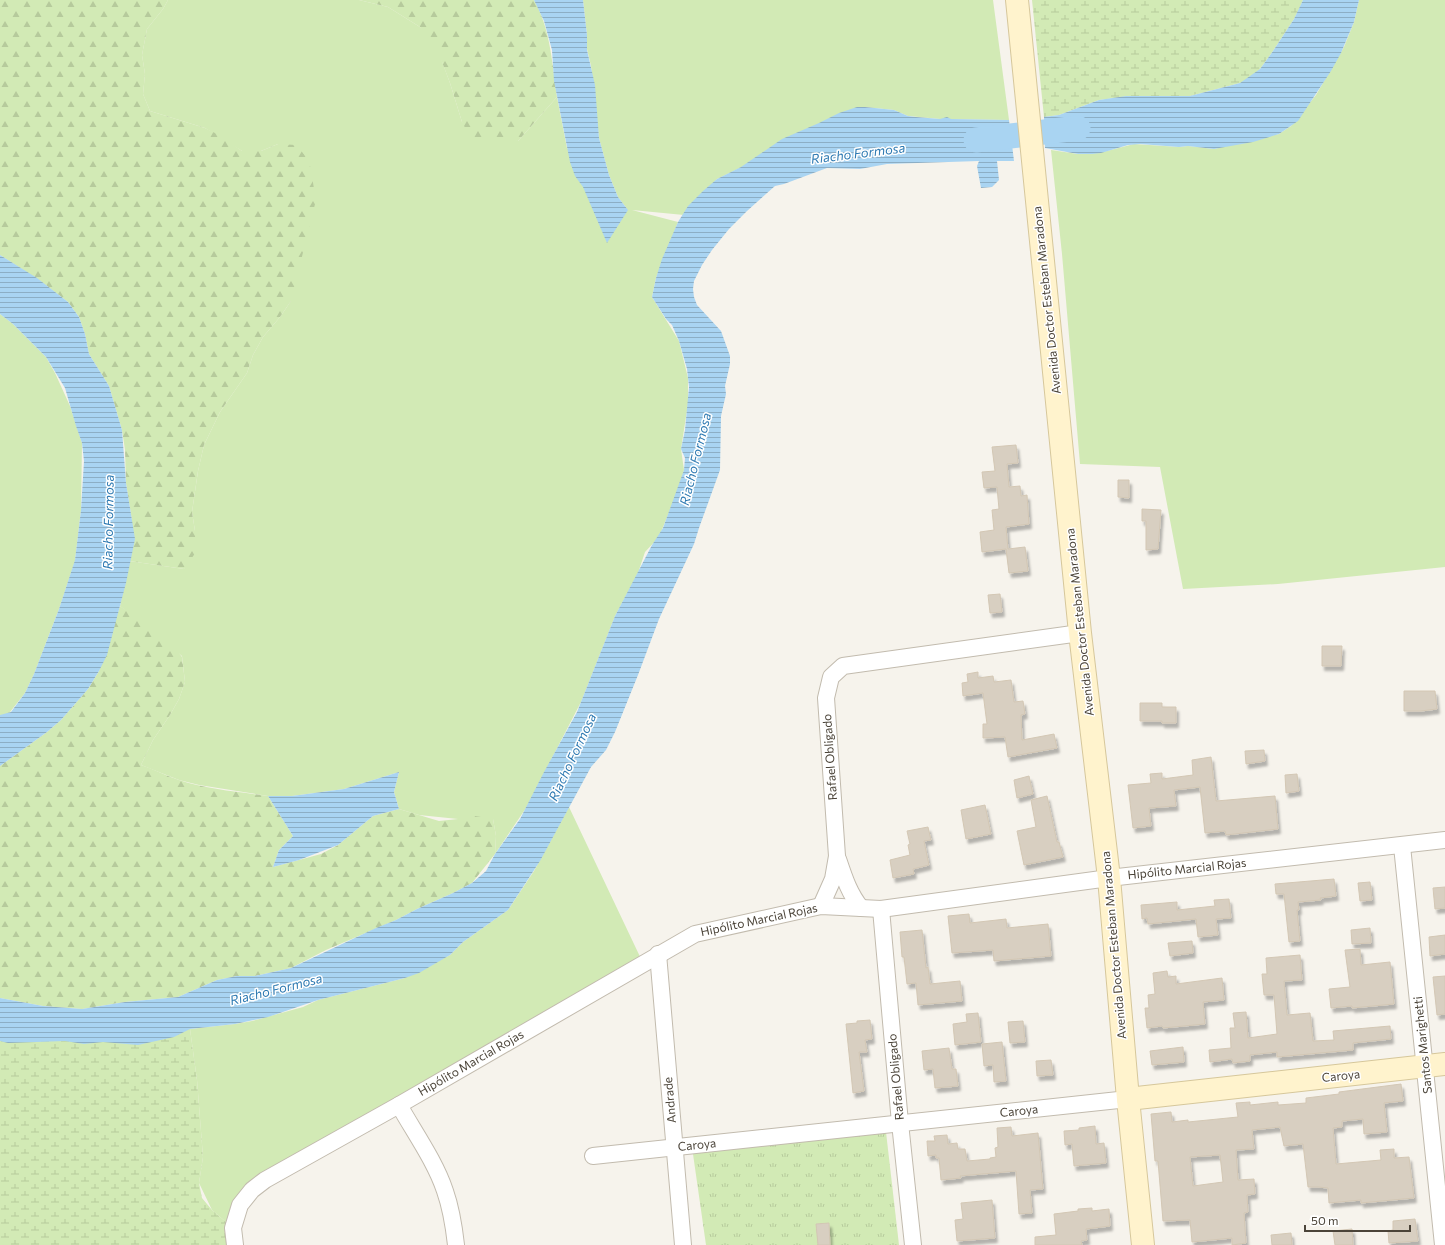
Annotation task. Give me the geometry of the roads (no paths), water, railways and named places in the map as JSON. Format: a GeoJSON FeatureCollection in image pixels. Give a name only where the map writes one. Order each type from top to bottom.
{"type":"FeatureCollection","features":[{"type":"Feature","properties":{"kind":"main road","name":"Avenida Doctor Esteban Maradona"},"geometry":{"type":"LineString","coordinates":[[1017,0],[1080,633],[1109,878],[1128,1099],[1143,1245]]}},
{"type":"Feature","properties":{"kind":"main road","name":"Caroya"},"geometry":{"type":"LineString","coordinates":[[1128,1099],[1435,1065]]}},
{"type":"Feature","properties":{"kind":"street","name":"Rafael Obligado"},"geometry":{"type":"LineString","coordinates":[[821,906],[833,879],[837,856],[826,698],[830,677],[843,666],[1080,633]]}},
{"type":"Feature","properties":{"kind":"street","name":"Hipólito Marcial Rojas"},"geometry":{"type":"LineString","coordinates":[[235,1245],[233,1228],[240,1205],[252,1190],[265,1180],[695,934],[821,906],[881,909],[1109,878],[1445,840]]}},
{"type":"Feature","properties":{"kind":"street","name":"Santos Marighetti"},"geometry":{"type":"LineString","coordinates":[[1402,846],[1435,1065],[1443,1245]]}},
{"type":"Feature","properties":{"kind":"street"},"geometry":{"type":"LineString","coordinates":[[837,856],[846,884],[852,897],[861,908]]}},
{"type":"Feature","properties":{"kind":"street","name":"Rafael Obligado"},"geometry":{"type":"LineString","coordinates":[[881,909],[900,1123],[913,1245]]}},
{"type":"Feature","properties":{"kind":"street","name":"Andrade"},"geometry":{"type":"LineString","coordinates":[[658,954],[683,1245]]}},
{"type":"Feature","properties":{"kind":"street","name":"Caroya"},"geometry":{"type":"LineString","coordinates":[[593,1156],[1128,1099]]}},
{"type":"Feature","properties":{"kind":"street"},"geometry":{"type":"LineString","coordinates":[[398,1105],[434,1166],[445,1191],[453,1222],[456,1245]]}},
{"type":"Feature","properties":{"kind":"water"},"geometry":{"type":"Polygon","coordinates":[[[534,0],[583,0],[587,50],[595,85],[599,138],[609,175],[618,197],[628,210],[607,243],[583,187],[575,176],[570,162],[554,81],[552,50],[544,21],[534,0]]]}},
{"type":"Feature","properties":{"kind":"water"},"geometry":{"type":"Polygon","coordinates":[[[1303,0],[1359,0],[1354,22],[1341,53],[1331,71],[1298,121],[1279,134],[1253,142],[1214,149],[1188,146],[1179,147],[1140,144],[1128,145],[1101,153],[1078,154],[1045,148],[1044,117],[1059,115],[1099,100],[1126,96],[1190,96],[1240,83],[1260,69],[1294,19],[1303,0]]]}},
{"type":"Feature","properties":{"kind":"water"},"geometry":{"type":"Polygon","coordinates":[[[857,107],[894,110],[908,116],[916,117],[940,119],[947,117],[951,119],[1009,120],[1014,161],[997,161],[999,180],[992,187],[981,188],[977,166],[979,161],[887,164],[860,169],[827,168],[775,186],[729,229],[712,250],[694,281],[693,289],[697,305],[721,331],[730,356],[730,364],[725,386],[726,394],[721,416],[720,470],[694,544],[659,619],[615,732],[606,750],[591,767],[540,861],[508,910],[463,942],[450,955],[419,973],[405,978],[318,1000],[268,1017],[235,1024],[190,1029],[174,1037],[138,1045],[103,1042],[84,1044],[65,1041],[8,1043],[0,1041],[0,998],[43,1006],[82,1009],[125,1002],[178,997],[217,980],[237,976],[255,976],[291,968],[453,893],[472,883],[486,871],[495,854],[520,819],[577,712],[615,616],[652,545],[663,528],[684,470],[685,458],[681,449],[685,430],[689,387],[687,369],[679,341],[672,325],[666,319],[652,297],[662,259],[678,222],[688,206],[717,179],[741,167],[782,139],[839,113],[857,107]]]}},
{"type":"Feature","properties":{"kind":"water"},"geometry":{"type":"Polygon","coordinates":[[[0,255],[37,278],[68,302],[79,317],[85,334],[89,354],[109,386],[122,430],[126,483],[135,539],[126,583],[107,655],[99,671],[88,689],[61,720],[0,766],[0,715],[11,712],[25,693],[34,674],[59,609],[75,560],[81,510],[84,461],[82,443],[65,388],[46,357],[13,324],[0,314],[0,255]]]}},
{"type":"Feature","properties":{"kind":"water"},"geometry":{"type":"Polygon","coordinates":[[[399,772],[394,792],[399,809],[373,816],[338,845],[299,860],[273,867],[279,850],[293,836],[268,796],[292,796],[344,789],[399,772]]]}},
{"type":"Feature","properties":{"kind":"waterway","name":"Riacho Formosa"},"geometry":{"type":"LineString","coordinates":[[976,140],[1078,128]]}}]}
